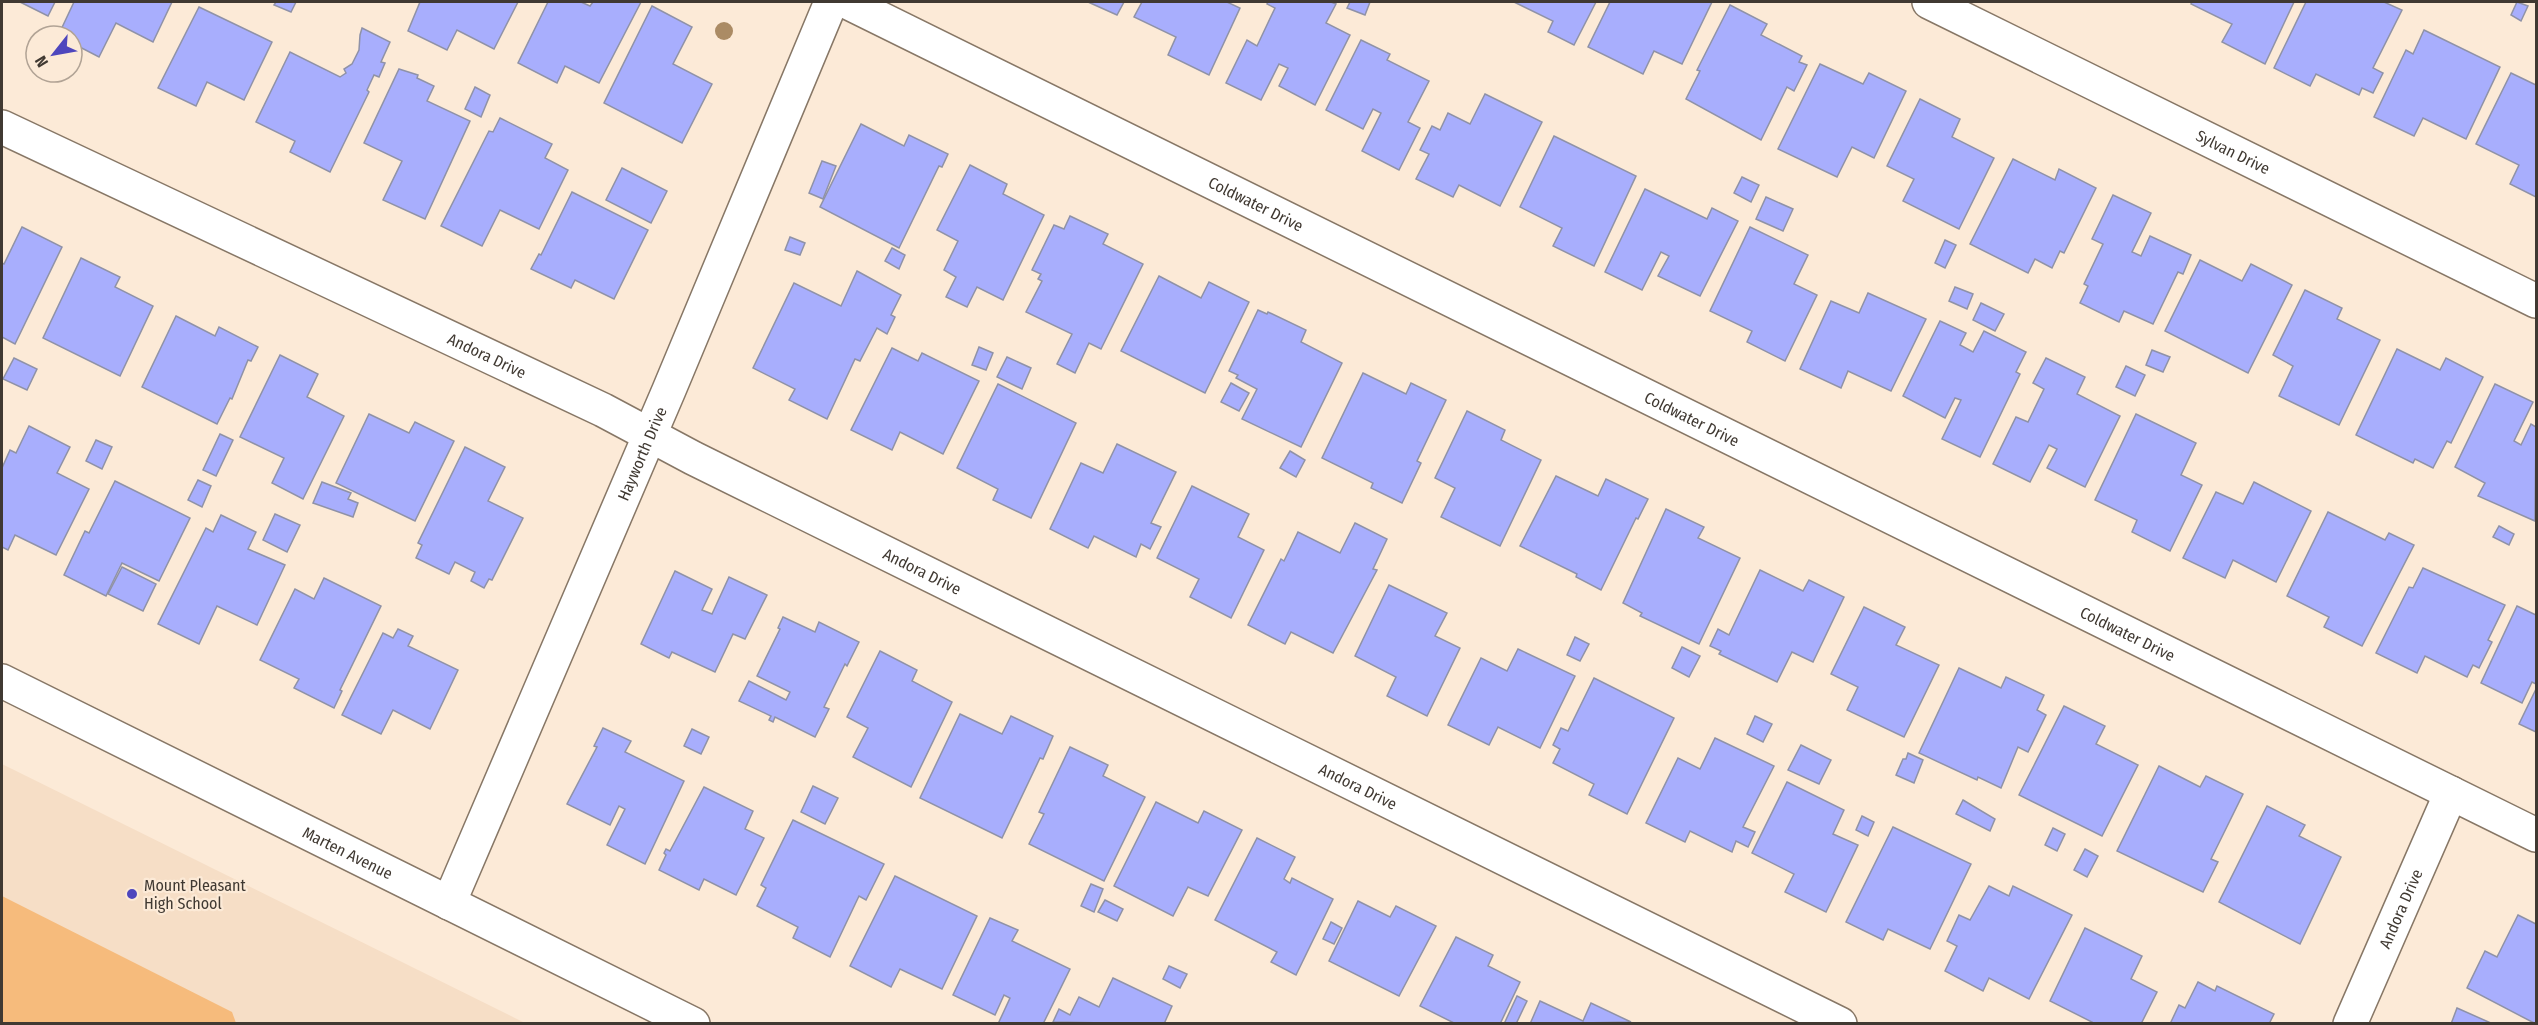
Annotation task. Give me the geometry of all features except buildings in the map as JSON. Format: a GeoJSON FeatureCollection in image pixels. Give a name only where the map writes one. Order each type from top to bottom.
{"type":"FeatureCollection","features":[{"type":"Feature","properties":{"kind":"street","name":"Hayworth Drive"},"geometry":{"type":"LineString","coordinates":[[449,903],[831,2]]}},
{"type":"Feature","properties":{"kind":"street","name":"Coldwater Drive"},"geometry":{"type":"LineString","coordinates":[[847,2],[2536,835]]}},
{"type":"Feature","properties":{"kind":"street","name":"Sylvan Drive"},"geometry":{"type":"LineString","coordinates":[[1929,2],[2536,301]]}},
{"type":"Feature","properties":{"kind":"street","name":"Andora Drive"},"geometry":{"type":"LineString","coordinates":[[2,127],[560,390],[1840,1023]]}},
{"type":"Feature","properties":{"kind":"street","name":"Marten Avenue"},"geometry":{"type":"LineString","coordinates":[[2,681],[693,1023]]}},
{"type":"Feature","properties":{"kind":"street","name":"Andora Drive"},"geometry":{"type":"LineString","coordinates":[[2350,1023],[2451,794]]}},
{"type":"Feature","properties":{"kind":"shaded area","name":"Mount Pleasant High School"},"geometry":{"type":"Polygon","coordinates":[[[2,764],[525,1023],[2,1023],[2,764]]]}},
{"type":"Feature","properties":{"kind":"shaded area"},"geometry":{"type":"Polygon","coordinates":[[[2,896],[232,1012],[236,1023],[2,1023],[2,896]]]}},
{"type":"Feature","properties":{"kind":"place","name":"Mount Pleasant High School"},"geometry":{"type":"Point","coordinates":[132,894]}}]}
